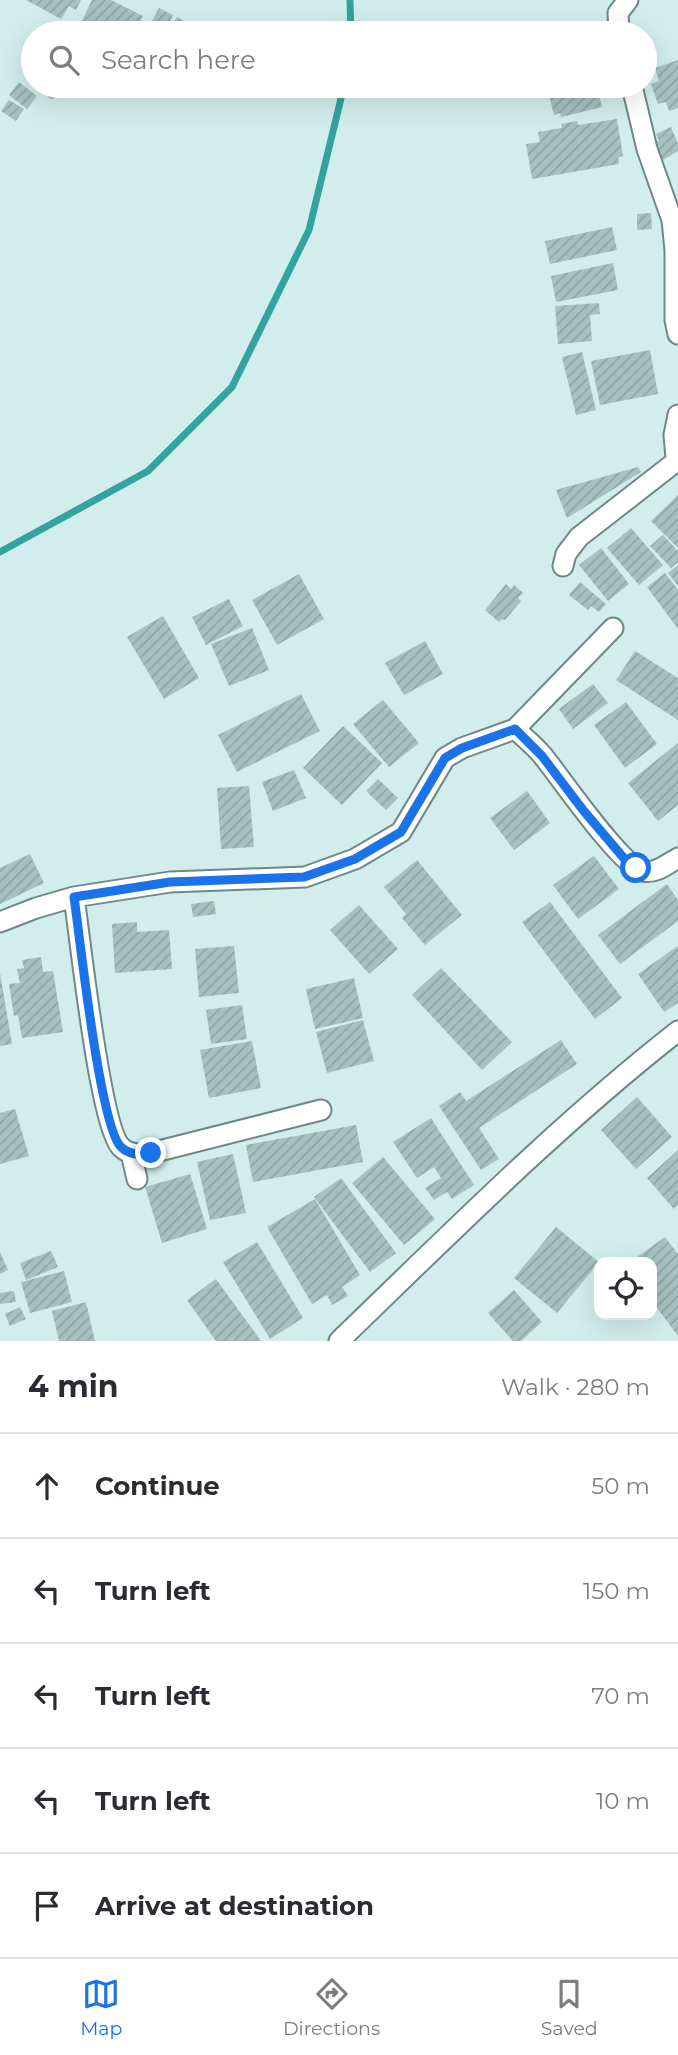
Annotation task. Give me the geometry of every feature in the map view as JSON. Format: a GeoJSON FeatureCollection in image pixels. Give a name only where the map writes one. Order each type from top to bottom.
{"type":"FeatureCollection","features":[{"type":"Feature","properties":{"kind":"street"},"geometry":{"type":"LineString","coordinates":[[618,21],[618,13],[628,0]]}},
{"type":"Feature","properties":{"kind":"street"},"geometry":{"type":"LineString","coordinates":[[635,98],[647,149],[672,220],[675,320],[678,334]]}},
{"type":"Feature","properties":{"kind":"street"},"geometry":{"type":"LineString","coordinates":[[563,566],[566,554],[579,537],[678,460],[674,435],[678,415]]}},
{"type":"Feature","properties":{"kind":"street"},"geometry":{"type":"LineString","coordinates":[[0,922],[74,897],[170,882],[304,877],[355,859],[401,832],[445,758],[462,748],[515,729],[613,628]]}},
{"type":"Feature","properties":{"kind":"street"},"geometry":{"type":"LineString","coordinates":[[515,729],[542,756],[628,863],[645,871],[656,871],[678,858]]}},
{"type":"Feature","properties":{"kind":"street"},"geometry":{"type":"LineString","coordinates":[[74,897],[98,1065],[112,1135],[122,1149],[142,1155],[321,1110]]}},
{"type":"Feature","properties":{"kind":"street"},"geometry":{"type":"LineString","coordinates":[[339,1341],[609,1086],[678,1031]]}},
{"type":"Feature","properties":{"kind":"street"},"geometry":{"type":"LineString","coordinates":[[131,1153],[137,1179]]}},
{"type":"Feature","properties":{"kind":"building"},"geometry":{"type":"Polygon","coordinates":[[[26,0],[81,0],[76,10],[69,6],[61,19],[26,0]]]}},
{"type":"Feature","properties":{"kind":"building"},"geometry":{"type":"Polygon","coordinates":[[[92,0],[111,0],[143,16],[140,21],[82,21],[92,0]]]}},
{"type":"Feature","properties":{"kind":"building"},"geometry":{"type":"Polygon","coordinates":[[[159,8],[173,15],[170,21],[152,21],[159,8]]]}},
{"type":"Feature","properties":{"kind":"building"},"geometry":{"type":"Polygon","coordinates":[[[678,60],[678,108],[669,111],[666,102],[658,104],[657,67],[678,60]]]}},
{"type":"Feature","properties":{"kind":"building"},"geometry":{"type":"Polygon","coordinates":[[[19,82],[21,98],[35,98],[27,109],[9,95],[19,82]]]}},
{"type":"Feature","properties":{"kind":"building"},"geometry":{"type":"Polygon","coordinates":[[[550,98],[600,98],[602,107],[561,117],[560,113],[554,115],[550,98]]]}},
{"type":"Feature","properties":{"kind":"building"},"geometry":{"type":"Polygon","coordinates":[[[9,100],[24,109],[16,121],[1,111],[9,100]]]}},
{"type":"Feature","properties":{"kind":"building"},"geometry":{"type":"Polygon","coordinates":[[[617,119],[623,156],[618,157],[619,164],[532,179],[526,144],[540,142],[538,132],[562,128],[561,124],[577,121],[578,125],[617,119]]]}},
{"type":"Feature","properties":{"kind":"building"},"geometry":{"type":"Polygon","coordinates":[[[671,127],[678,151],[663,160],[655,142],[659,141],[656,134],[671,127]]]}},
{"type":"Feature","properties":{"kind":"building"},"geometry":{"type":"Polygon","coordinates":[[[651,213],[652,229],[637,230],[637,214],[651,213]]]}},
{"type":"Feature","properties":{"kind":"building"},"geometry":{"type":"Polygon","coordinates":[[[612,227],[617,250],[550,264],[545,241],[612,227]]]}},
{"type":"Feature","properties":{"kind":"building"},"geometry":{"type":"Polygon","coordinates":[[[613,263],[618,290],[556,302],[551,276],[613,263]]]}},
{"type":"Feature","properties":{"kind":"building"},"geometry":{"type":"Polygon","coordinates":[[[599,303],[600,314],[590,315],[592,341],[558,344],[555,306],[599,303]]]}},
{"type":"Feature","properties":{"kind":"building"},"geometry":{"type":"Polygon","coordinates":[[[650,350],[658,394],[600,405],[591,361],[650,350]]]}},
{"type":"Feature","properties":{"kind":"building"},"geometry":{"type":"Polygon","coordinates":[[[582,352],[596,410],[576,415],[562,357],[582,352]]]}},
{"type":"Feature","properties":{"kind":"building"},"geometry":{"type":"Polygon","coordinates":[[[638,467],[641,472],[567,518],[556,490],[638,467]]]}},
{"type":"Feature","properties":{"kind":"building"},"geometry":{"type":"Polygon","coordinates":[[[678,495],[678,548],[651,521],[678,495]]]}},
{"type":"Feature","properties":{"kind":"building"},"geometry":{"type":"Polygon","coordinates":[[[631,528],[663,565],[639,585],[607,548],[631,528]]]}},
{"type":"Feature","properties":{"kind":"building"},"geometry":{"type":"Polygon","coordinates":[[[663,535],[678,551],[678,562],[671,568],[650,546],[663,535]]]}},
{"type":"Feature","properties":{"kind":"building"},"geometry":{"type":"Polygon","coordinates":[[[601,548],[629,584],[608,601],[579,565],[601,548]]]}},
{"type":"Feature","properties":{"kind":"building"},"geometry":{"type":"Polygon","coordinates":[[[678,565],[678,586],[668,573],[678,565]]]}},
{"type":"Feature","properties":{"kind":"building"},"geometry":{"type":"Polygon","coordinates":[[[665,573],[678,590],[678,629],[647,587],[665,573]]]}},
{"type":"Feature","properties":{"kind":"building"},"geometry":{"type":"Polygon","coordinates":[[[299,574],[324,619],[277,645],[252,600],[299,574]]]}},
{"type":"Feature","properties":{"kind":"building"},"geometry":{"type":"Polygon","coordinates":[[[580,582],[606,604],[599,612],[591,606],[588,610],[569,595],[580,582]]]}},
{"type":"Feature","properties":{"kind":"building"},"geometry":{"type":"Polygon","coordinates":[[[506,584],[511,589],[514,585],[523,593],[518,598],[521,601],[505,620],[499,622],[485,610],[506,584]]]}},
{"type":"Feature","properties":{"kind":"building"},"geometry":{"type":"Polygon","coordinates":[[[229,599],[243,626],[206,645],[192,617],[229,599]]]}},
{"type":"Feature","properties":{"kind":"building"},"geometry":{"type":"Polygon","coordinates":[[[163,616],[199,678],[164,699],[127,637],[163,616]]]}},
{"type":"Feature","properties":{"kind":"building"},"geometry":{"type":"Polygon","coordinates":[[[252,628],[269,670],[229,686],[211,644],[252,628]]]}},
{"type":"Feature","properties":{"kind":"building"},"geometry":{"type":"Polygon","coordinates":[[[425,641],[443,674],[404,695],[385,663],[425,641]]]}},
{"type":"Feature","properties":{"kind":"building"},"geometry":{"type":"Polygon","coordinates":[[[635,651],[678,678],[678,720],[616,680],[635,651]]]}},
{"type":"Feature","properties":{"kind":"building"},"geometry":{"type":"Polygon","coordinates":[[[593,684],[608,703],[573,729],[559,709],[593,684]]]}},
{"type":"Feature","properties":{"kind":"building"},"geometry":{"type":"Polygon","coordinates":[[[301,694],[320,731],[237,772],[218,735],[301,694]]]}},
{"type":"Feature","properties":{"kind":"building"},"geometry":{"type":"Polygon","coordinates":[[[383,700],[419,743],[389,767],[353,724],[383,700]]]}},
{"type":"Feature","properties":{"kind":"building"},"geometry":{"type":"Polygon","coordinates":[[[626,702],[657,744],[625,768],[594,725],[626,702]]]}},
{"type":"Feature","properties":{"kind":"building"},"geometry":{"type":"Polygon","coordinates":[[[343,726],[382,763],[342,805],[303,768],[343,726]]]}},
{"type":"Feature","properties":{"kind":"building"},"geometry":{"type":"Polygon","coordinates":[[[678,743],[678,805],[658,821],[628,783],[678,743]]]}},
{"type":"Feature","properties":{"kind":"building"},"geometry":{"type":"Polygon","coordinates":[[[294,770],[306,798],[273,811],[262,782],[294,770]]]}},
{"type":"Feature","properties":{"kind":"building"},"geometry":{"type":"Polygon","coordinates":[[[378,779],[398,798],[386,810],[366,791],[378,779]]]}},
{"type":"Feature","properties":{"kind":"building"},"geometry":{"type":"Polygon","coordinates":[[[249,786],[254,847],[221,849],[217,788],[249,786]]]}},
{"type":"Feature","properties":{"kind":"building"},"geometry":{"type":"Polygon","coordinates":[[[527,791],[550,823],[514,850],[490,818],[527,791]]]}},
{"type":"Feature","properties":{"kind":"building"},"geometry":{"type":"Polygon","coordinates":[[[30,854],[44,883],[0,904],[0,868],[30,854]]]}},
{"type":"Feature","properties":{"kind":"building"},"geometry":{"type":"Polygon","coordinates":[[[594,856],[619,889],[578,919],[553,885],[594,856]]]}},
{"type":"Feature","properties":{"kind":"building"},"geometry":{"type":"Polygon","coordinates":[[[417,860],[462,915],[425,945],[402,918],[406,914],[384,887],[417,860]]]}},
{"type":"Feature","properties":{"kind":"building"},"geometry":{"type":"Polygon","coordinates":[[[667,884],[678,900],[678,921],[620,964],[598,935],[667,884]]]}},
{"type":"Feature","properties":{"kind":"building"},"geometry":{"type":"Polygon","coordinates":[[[214,901],[216,914],[193,917],[191,904],[214,901]]]}},
{"type":"Feature","properties":{"kind":"building"},"geometry":{"type":"Polygon","coordinates":[[[550,902],[622,998],[595,1019],[522,922],[550,902]]]}},
{"type":"Feature","properties":{"kind":"building"},"geometry":{"type":"Polygon","coordinates":[[[359,905],[398,949],[369,974],[330,930],[359,905]]]}},
{"type":"Feature","properties":{"kind":"building"},"geometry":{"type":"Polygon","coordinates":[[[137,922],[137,932],[169,930],[172,969],[115,973],[112,924],[137,922]]]}},
{"type":"Feature","properties":{"kind":"building"},"geometry":{"type":"Polygon","coordinates":[[[234,946],[239,993],[199,997],[195,949],[234,946]]]}},
{"type":"Feature","properties":{"kind":"building"},"geometry":{"type":"Polygon","coordinates":[[[678,946],[678,1003],[664,1012],[638,974],[678,946]]]}},
{"type":"Feature","properties":{"kind":"building"},"geometry":{"type":"Polygon","coordinates":[[[41,957],[43,972],[53,971],[63,1032],[22,1038],[18,1015],[14,1016],[9,984],[20,983],[17,969],[24,968],[22,960],[41,957]]]}},
{"type":"Feature","properties":{"kind":"building"},"geometry":{"type":"Polygon","coordinates":[[[441,968],[512,1042],[482,1070],[412,995],[441,968]]]}},
{"type":"Feature","properties":{"kind":"building"},"geometry":{"type":"Polygon","coordinates":[[[0,973],[12,1044],[0,1046],[0,973]]]}},
{"type":"Feature","properties":{"kind":"building"},"geometry":{"type":"Polygon","coordinates":[[[354,978],[363,1018],[315,1029],[306,989],[354,978]]]}},
{"type":"Feature","properties":{"kind":"building"},"geometry":{"type":"Polygon","coordinates":[[[242,1005],[247,1039],[211,1044],[206,1010],[242,1005]]]}},
{"type":"Feature","properties":{"kind":"building"},"geometry":{"type":"Polygon","coordinates":[[[363,1020],[374,1061],[327,1073],[316,1032],[363,1020]]]}},
{"type":"Feature","properties":{"kind":"building"},"geometry":{"type":"Polygon","coordinates":[[[561,1040],[577,1064],[479,1128],[499,1159],[481,1170],[439,1106],[460,1092],[466,1101],[561,1040]]]}},
{"type":"Feature","properties":{"kind":"building"},"geometry":{"type":"Polygon","coordinates":[[[252,1041],[261,1088],[209,1098],[200,1050],[252,1041]]]}},
{"type":"Feature","properties":{"kind":"building"},"geometry":{"type":"Polygon","coordinates":[[[637,1097],[672,1137],[636,1169],[601,1130],[637,1097]]]}},
{"type":"Feature","properties":{"kind":"building"},"geometry":{"type":"Polygon","coordinates":[[[15,1109],[29,1156],[0,1164],[0,1113],[15,1109]]]}},
{"type":"Feature","properties":{"kind":"building"},"geometry":{"type":"Polygon","coordinates":[[[431,1118],[474,1185],[452,1199],[447,1192],[434,1200],[425,1188],[441,1178],[434,1167],[417,1178],[393,1142],[431,1118]]]}},
{"type":"Feature","properties":{"kind":"building"},"geometry":{"type":"Polygon","coordinates":[[[356,1125],[363,1162],[253,1182],[246,1145],[356,1125]]]}},
{"type":"Feature","properties":{"kind":"building"},"geometry":{"type":"Polygon","coordinates":[[[678,1150],[678,1205],[674,1209],[647,1178],[678,1150]]]}},
{"type":"Feature","properties":{"kind":"building"},"geometry":{"type":"Polygon","coordinates":[[[233,1154],[246,1213],[210,1220],[197,1162],[233,1154]]]}},
{"type":"Feature","properties":{"kind":"building"},"geometry":{"type":"Polygon","coordinates":[[[383,1157],[435,1219],[404,1245],[352,1183],[383,1157]]]}},
{"type":"Feature","properties":{"kind":"building"},"geometry":{"type":"Polygon","coordinates":[[[190,1174],[207,1229],[162,1243],[145,1187],[190,1174]]]}},
{"type":"Feature","properties":{"kind":"building"},"geometry":{"type":"Polygon","coordinates":[[[341,1178],[396,1253],[370,1272],[314,1197],[341,1178]]]}},
{"type":"Feature","properties":{"kind":"building"},"geometry":{"type":"Polygon","coordinates":[[[315,1199],[360,1275],[342,1287],[348,1296],[332,1305],[327,1295],[312,1304],[267,1227],[315,1199]]]}},
{"type":"Feature","properties":{"kind":"building"},"geometry":{"type":"Polygon","coordinates":[[[556,1227],[594,1258],[594,1268],[557,1313],[514,1278],[556,1227]]]}},
{"type":"Feature","properties":{"kind":"building"},"geometry":{"type":"Polygon","coordinates":[[[665,1237],[678,1254],[678,1336],[657,1308],[657,1257],[637,1257],[665,1237]]]}},
{"type":"Feature","properties":{"kind":"building"},"geometry":{"type":"Polygon","coordinates":[[[257,1242],[303,1318],[270,1339],[223,1262],[257,1242]]]}},
{"type":"Feature","properties":{"kind":"building"},"geometry":{"type":"Polygon","coordinates":[[[51,1251],[58,1267],[26,1280],[20,1263],[51,1251]]]}},
{"type":"Feature","properties":{"kind":"building"},"geometry":{"type":"Polygon","coordinates":[[[0,1252],[8,1270],[0,1274],[0,1252]]]}},
{"type":"Feature","properties":{"kind":"building"},"geometry":{"type":"Polygon","coordinates":[[[64,1271],[72,1302],[30,1313],[21,1282],[64,1271]]]}},
{"type":"Feature","properties":{"kind":"building"},"geometry":{"type":"Polygon","coordinates":[[[216,1279],[261,1341],[216,1341],[187,1300],[216,1279]]]}},
{"type":"Feature","properties":{"kind":"building"},"geometry":{"type":"Polygon","coordinates":[[[514,1290],[542,1322],[521,1341],[513,1341],[488,1313],[514,1290]]]}},
{"type":"Feature","properties":{"kind":"building"},"geometry":{"type":"Polygon","coordinates":[[[14,1291],[16,1302],[0,1304],[0,1293],[14,1291]]]}},
{"type":"Feature","properties":{"kind":"building"},"geometry":{"type":"Polygon","coordinates":[[[86,1302],[95,1341],[59,1341],[52,1311],[86,1302]]]}},
{"type":"Feature","properties":{"kind":"building"},"geometry":{"type":"Polygon","coordinates":[[[20,1307],[26,1319],[10,1326],[5,1314],[20,1307]]]}},
{"type":"Feature","properties":{"kind":"waterway"},"geometry":{"type":"LineString","coordinates":[[350,0],[351,21]]}},
{"type":"Feature","properties":{"kind":"waterway"},"geometry":{"type":"LineString","coordinates":[[0,552],[148,471],[232,387],[309,230],[341,98]]}},
{"type":"Feature","properties":{"kind":"route"},"geometry":{"type":"LineString","coordinates":[[151,1153],[142,1155],[122,1149],[112,1135],[98,1065],[74,897],[170,882],[304,877],[355,859],[401,832],[445,758],[462,748],[515,729],[532,744],[583,810],[628,863],[636,868]]}}]}
